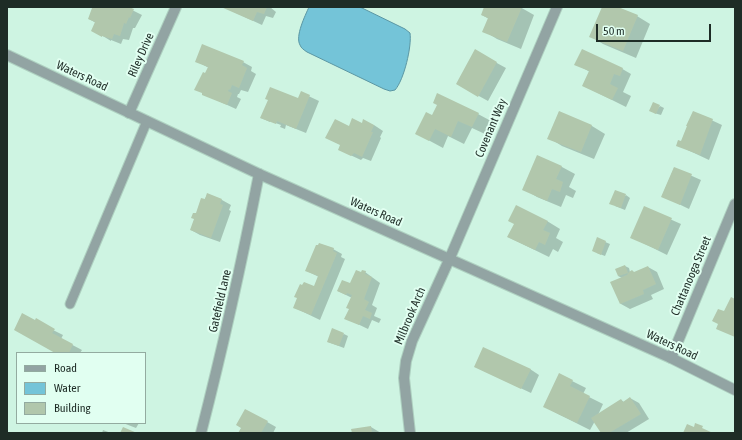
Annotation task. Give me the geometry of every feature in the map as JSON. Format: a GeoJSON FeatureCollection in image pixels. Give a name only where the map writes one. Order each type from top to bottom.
{"type":"FeatureCollection","features":[{"type":"Feature","properties":{"kind":"street","name":"Riley Drive"},"geometry":{"type":"LineString","coordinates":[[129,113],[176,7]]}},
{"type":"Feature","properties":{"kind":"street","name":"Covenant Way"},"geometry":{"type":"LineString","coordinates":[[449,260],[557,7]]}},
{"type":"Feature","properties":{"kind":"street","name":"Waters Road"},"geometry":{"type":"LineString","coordinates":[[7,55],[259,174],[671,358],[735,390]]}},
{"type":"Feature","properties":{"kind":"street","name":"Gatefield Lane"},"geometry":{"type":"LineString","coordinates":[[201,433],[241,266],[259,174]]}},
{"type":"Feature","properties":{"kind":"street","name":"Chattanooga Street"},"geometry":{"type":"LineString","coordinates":[[671,358],[735,204]]}},
{"type":"Feature","properties":{"kind":"street","name":"Milbrook Arch"},"geometry":{"type":"LineString","coordinates":[[410,433],[404,378],[406,361],[412,341],[449,260]]}},
{"type":"Feature","properties":{"kind":"lane"},"geometry":{"type":"LineString","coordinates":[[70,304],[147,121]]}},
{"type":"Feature","properties":{"kind":"water"},"geometry":{"type":"Polygon","coordinates":[[[309,7],[360,7],[405,29],[410,33],[410,46],[407,63],[395,90],[390,91],[384,89],[303,49],[300,45],[299,37],[301,26],[309,7]]]}},
{"type":"Feature","properties":{"kind":"building"},"geometry":{"type":"Polygon","coordinates":[[[129,7],[134,9],[126,24],[124,23],[120,36],[114,34],[112,39],[102,37],[91,31],[95,22],[88,19],[92,8],[129,7]]]}},
{"type":"Feature","properties":{"kind":"building"},"geometry":{"type":"Polygon","coordinates":[[[221,7],[267,7],[264,14],[257,12],[253,21],[221,7]]]}},
{"type":"Feature","properties":{"kind":"building"},"geometry":{"type":"Polygon","coordinates":[[[484,7],[522,7],[507,42],[482,32],[488,18],[481,15],[484,7]]]}},
{"type":"Feature","properties":{"kind":"building"},"geometry":{"type":"Polygon","coordinates":[[[602,7],[618,7],[638,15],[623,51],[589,37],[602,7]]]}},
{"type":"Feature","properties":{"kind":"building"},"geometry":{"type":"Polygon","coordinates":[[[202,44],[244,61],[242,65],[247,68],[239,88],[232,85],[230,90],[229,89],[228,91],[232,93],[227,105],[202,95],[202,93],[194,90],[203,72],[205,73],[208,67],[195,62],[202,44]]]}},
{"type":"Feature","properties":{"kind":"building"},"geometry":{"type":"Polygon","coordinates":[[[475,49],[497,62],[478,97],[456,84],[475,49]]]}},
{"type":"Feature","properties":{"kind":"building"},"geometry":{"type":"Polygon","coordinates":[[[582,49],[623,68],[620,76],[614,74],[610,84],[618,88],[612,100],[582,86],[589,71],[574,65],[582,49]]]}},
{"type":"Feature","properties":{"kind":"building"},"geometry":{"type":"Polygon","coordinates":[[[270,87],[298,98],[301,91],[310,95],[296,129],[277,121],[276,124],[260,118],[268,100],[265,99],[270,87]]]}},
{"type":"Feature","properties":{"kind":"building"},"geometry":{"type":"Polygon","coordinates":[[[437,93],[479,113],[472,127],[458,121],[451,137],[435,129],[429,141],[415,134],[426,112],[432,115],[437,105],[433,103],[437,93]]]}},
{"type":"Feature","properties":{"kind":"building"},"geometry":{"type":"Polygon","coordinates":[[[653,102],[660,105],[656,114],[649,111],[653,102]]]}},
{"type":"Feature","properties":{"kind":"building"},"geometry":{"type":"Polygon","coordinates":[[[559,111],[592,125],[581,152],[547,139],[559,111]]]}},
{"type":"Feature","properties":{"kind":"building"},"geometry":{"type":"Polygon","coordinates":[[[693,111],[713,119],[700,155],[676,146],[678,140],[681,141],[693,111]]]}},
{"type":"Feature","properties":{"kind":"building"},"geometry":{"type":"Polygon","coordinates":[[[352,118],[362,123],[363,119],[374,125],[371,132],[373,132],[362,157],[354,153],[351,156],[338,150],[340,145],[325,138],[335,119],[349,126],[352,118]]]}},
{"type":"Feature","properties":{"kind":"building"},"geometry":{"type":"Polygon","coordinates":[[[537,155],[562,166],[556,179],[563,182],[560,192],[552,189],[547,201],[522,190],[537,155]]]}},
{"type":"Feature","properties":{"kind":"building"},"geometry":{"type":"Polygon","coordinates":[[[674,167],[692,174],[680,205],[661,197],[674,167]]]}},
{"type":"Feature","properties":{"kind":"building"},"geometry":{"type":"Polygon","coordinates":[[[615,190],[626,194],[621,208],[609,204],[615,190]]]}},
{"type":"Feature","properties":{"kind":"building"},"geometry":{"type":"Polygon","coordinates":[[[207,193],[222,199],[220,204],[223,205],[211,238],[190,230],[194,219],[191,218],[193,213],[196,213],[201,198],[205,199],[207,193]]]}},
{"type":"Feature","properties":{"kind":"building"},"geometry":{"type":"Polygon","coordinates":[[[516,205],[548,221],[543,230],[550,233],[545,245],[539,242],[535,250],[507,237],[514,224],[508,221],[516,205]]]}},
{"type":"Feature","properties":{"kind":"building"},"geometry":{"type":"Polygon","coordinates":[[[644,206],[672,218],[658,250],[630,238],[644,206]]]}},
{"type":"Feature","properties":{"kind":"building"},"geometry":{"type":"Polygon","coordinates":[[[597,237],[606,241],[601,255],[592,251],[597,237]]]}},
{"type":"Feature","properties":{"kind":"building"},"geometry":{"type":"Polygon","coordinates":[[[319,243],[334,248],[333,251],[337,253],[311,315],[293,308],[297,298],[294,297],[300,284],[302,285],[304,282],[314,286],[318,276],[305,271],[316,245],[319,243]]]}},
{"type":"Feature","properties":{"kind":"building"},"geometry":{"type":"Polygon","coordinates":[[[625,265],[628,273],[618,276],[615,269],[625,265]]]}},
{"type":"Feature","properties":{"kind":"building"},"geometry":{"type":"Polygon","coordinates":[[[648,266],[656,284],[643,290],[644,294],[620,304],[610,282],[627,275],[632,270],[634,272],[648,266]]]}},
{"type":"Feature","properties":{"kind":"building"},"geometry":{"type":"Polygon","coordinates":[[[356,270],[361,272],[362,270],[366,271],[365,274],[372,277],[364,299],[369,302],[365,310],[372,313],[370,319],[363,316],[359,325],[344,319],[349,309],[346,308],[352,295],[347,293],[346,295],[337,291],[342,280],[350,283],[356,270]]]}},
{"type":"Feature","properties":{"kind":"building"},"geometry":{"type":"Polygon","coordinates":[[[731,297],[735,299],[735,337],[716,329],[718,324],[712,321],[718,309],[724,311],[731,297]]]}},
{"type":"Feature","properties":{"kind":"building"},"geometry":{"type":"Polygon","coordinates":[[[22,313],[35,320],[36,318],[55,329],[52,333],[73,344],[69,352],[53,352],[14,330],[22,313]]]}},
{"type":"Feature","properties":{"kind":"building"},"geometry":{"type":"Polygon","coordinates":[[[332,328],[344,333],[339,346],[327,342],[332,328]]]}},
{"type":"Feature","properties":{"kind":"building"},"geometry":{"type":"Polygon","coordinates":[[[483,347],[531,369],[521,389],[474,367],[483,347]]]}},
{"type":"Feature","properties":{"kind":"building"},"geometry":{"type":"Polygon","coordinates":[[[559,373],[573,380],[570,386],[590,396],[577,423],[543,407],[559,373]]]}},
{"type":"Feature","properties":{"kind":"building"},"geometry":{"type":"Polygon","coordinates":[[[630,397],[641,414],[609,433],[601,433],[591,418],[621,399],[623,402],[630,397]]]}},
{"type":"Feature","properties":{"kind":"building"},"geometry":{"type":"Polygon","coordinates":[[[245,409],[268,421],[261,433],[238,433],[241,428],[236,425],[245,409]]]}},
{"type":"Feature","properties":{"kind":"building"},"geometry":{"type":"Polygon","coordinates":[[[695,423],[703,426],[702,428],[713,433],[683,433],[687,424],[694,427],[695,423]]]}},
{"type":"Feature","properties":{"kind":"building"},"geometry":{"type":"Polygon","coordinates":[[[371,426],[372,433],[352,433],[351,429],[371,426]]]}},
{"type":"Feature","properties":{"kind":"building"},"geometry":{"type":"Polygon","coordinates":[[[123,427],[137,433],[120,433],[123,427]]]}}]}
